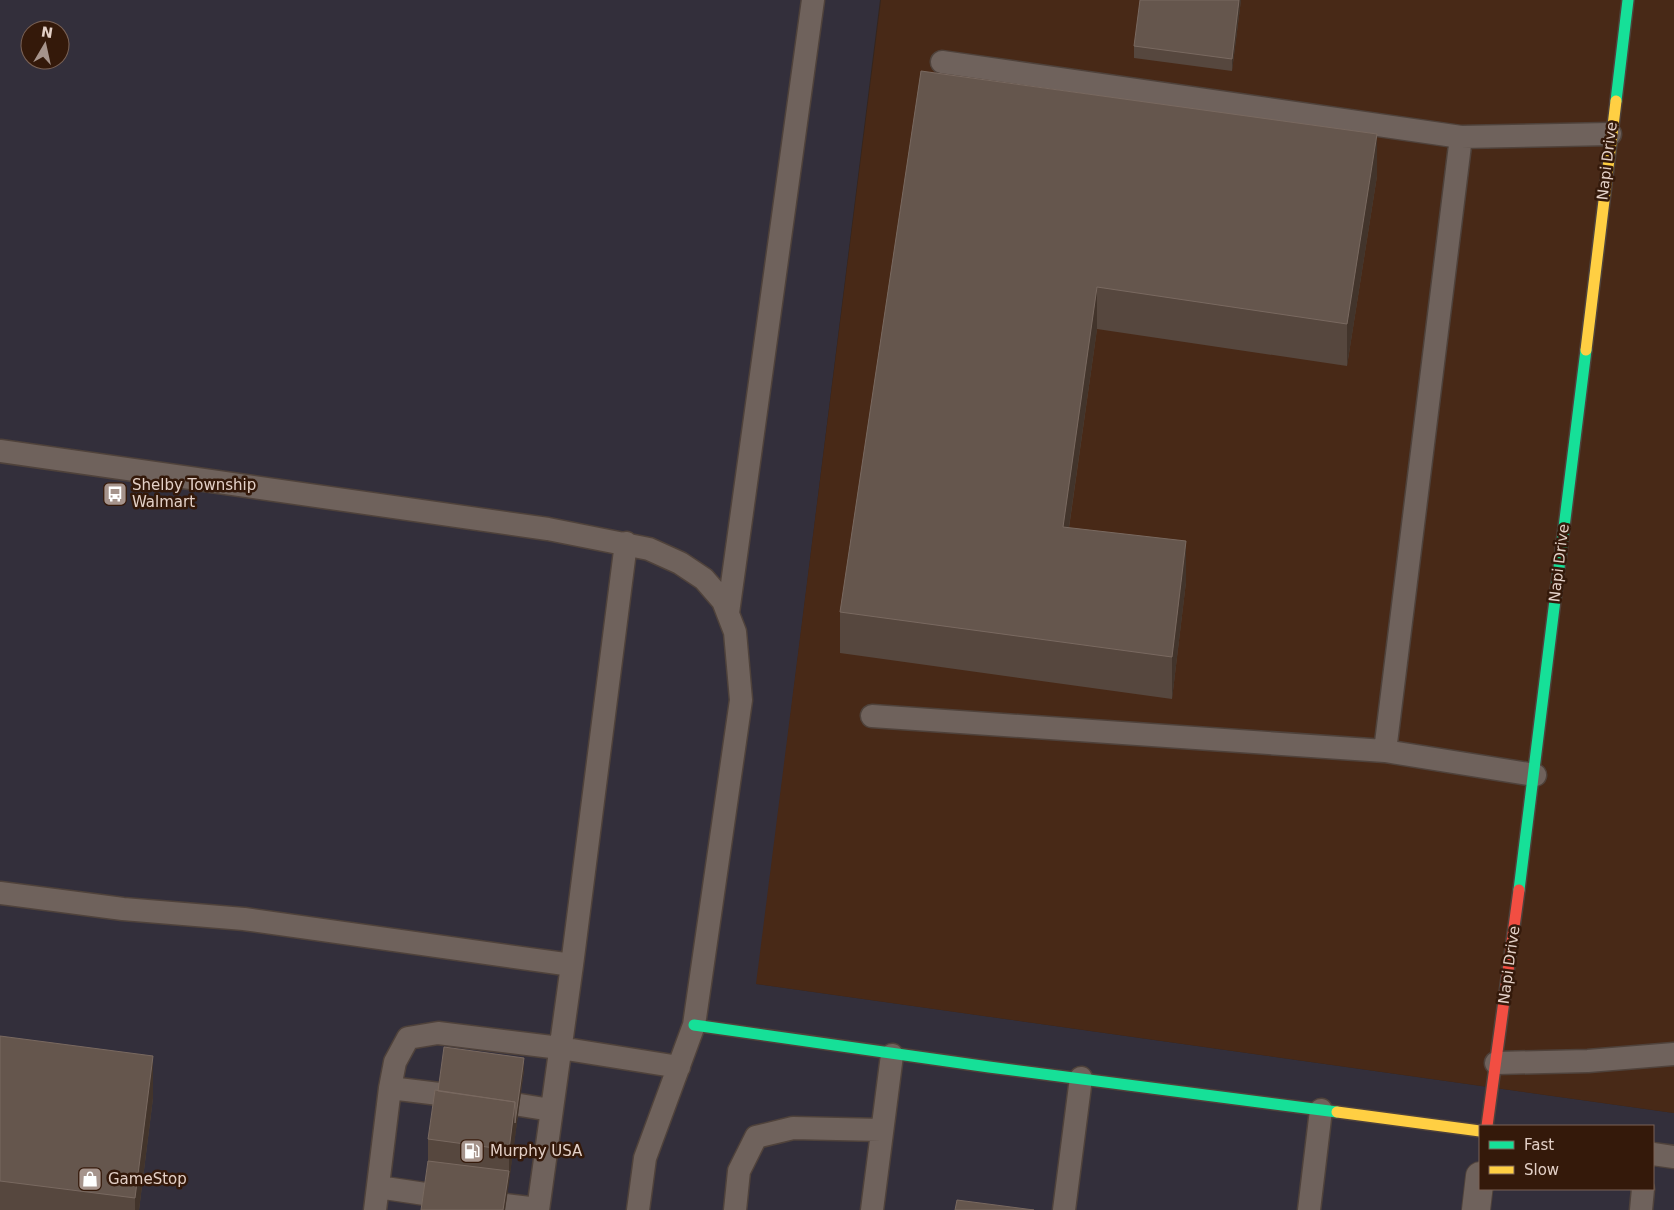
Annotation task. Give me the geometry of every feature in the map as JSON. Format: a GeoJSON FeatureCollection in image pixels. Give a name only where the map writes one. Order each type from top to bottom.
{"type":"FeatureCollection","features":[{"type":"Feature","properties":{"kind":"street","name":"Napi Drive"},"geometry":{"type":"LineString","coordinates":[[1487,1125],[1534,775],[1610,134],[1628,0]]}},
{"type":"Feature","properties":{"kind":"street"},"geometry":{"type":"LineString","coordinates":[[694,1026],[892,1055],[1479,1131]]}},
{"type":"Feature","properties":{"kind":"street"},"geometry":{"type":"LineString","coordinates":[[1476,1210],[1479,1184]]}},
{"type":"Feature","properties":{"kind":"lane"},"geometry":{"type":"LineString","coordinates":[[728,613],[813,0]]}},
{"type":"Feature","properties":{"kind":"lane"},"geometry":{"type":"LineString","coordinates":[[942,62],[1461,137],[1610,134]]}},
{"type":"Feature","properties":{"kind":"lane"},"geometry":{"type":"LineString","coordinates":[[1385,751],[1461,137]]}},
{"type":"Feature","properties":{"kind":"lane"},"geometry":{"type":"LineString","coordinates":[[0,451],[548,528],[626,543],[648,549],[680,563],[704,579],[723,601],[735,632],[741,700],[694,1026],[646,1158],[638,1210]]}},
{"type":"Feature","properties":{"kind":"lane"},"geometry":{"type":"LineString","coordinates":[[506,1205],[538,1210],[572,964],[626,543]]}},
{"type":"Feature","properties":{"kind":"lane"},"geometry":{"type":"LineString","coordinates":[[872,716],[1385,751],[1534,775]]}},
{"type":"Feature","properties":{"kind":"lane"},"geometry":{"type":"LineString","coordinates":[[0,893],[122,909],[244,919],[572,964]]}},
{"type":"Feature","properties":{"kind":"lane"},"geometry":{"type":"LineString","coordinates":[[375,1210],[390,1088],[395,1062],[408,1038],[438,1033],[560,1048],[679,1067]]}},
{"type":"Feature","properties":{"kind":"lane"},"geometry":{"type":"LineString","coordinates":[[1496,1063],[1588,1061],[1674,1054]]}},
{"type":"Feature","properties":{"kind":"lane"},"geometry":{"type":"LineString","coordinates":[[872,1210],[892,1055]]}},
{"type":"Feature","properties":{"kind":"lane"},"geometry":{"type":"LineString","coordinates":[[1064,1210],[1081,1078]]}},
{"type":"Feature","properties":{"kind":"lane"},"geometry":{"type":"LineString","coordinates":[[390,1088],[439,1094]]}},
{"type":"Feature","properties":{"kind":"lane"},"geometry":{"type":"LineString","coordinates":[[520,1105],[551,1110]]}},
{"type":"Feature","properties":{"kind":"lane"},"geometry":{"type":"LineString","coordinates":[[1308,1210],[1321,1110]]}},
{"type":"Feature","properties":{"kind":"lane"},"geometry":{"type":"LineString","coordinates":[[735,1210],[739,1171],[756,1137],[793,1128],[881,1130]]}},
{"type":"Feature","properties":{"kind":"lane"},"geometry":{"type":"LineString","coordinates":[[1654,1154],[1674,1157]]}},
{"type":"Feature","properties":{"kind":"lane"},"geometry":{"type":"LineString","coordinates":[[378,1187],[425,1194]]}},
{"type":"Feature","properties":{"kind":"lane"},"geometry":{"type":"LineString","coordinates":[[1640,1210],[1643,1190]]}},
{"type":"Feature","properties":{"kind":"shaded area"},"geometry":{"type":"Polygon","coordinates":[[[0,0],[880,0],[757,984],[1674,1113],[1674,1210],[0,1210],[0,0]]]}},
{"type":"Feature","properties":{"kind":"shaded area"},"geometry":{"type":"Polygon","coordinates":[[[881,0],[1674,0],[1674,1113],[756,984],[881,0]]]}},
{"type":"Feature","properties":{"kind":"building"},"geometry":{"type":"Polygon","coordinates":[[[1140,0],[1239,0],[1232,59],[1134,46],[1140,0]]]}},
{"type":"Feature","properties":{"kind":"building"},"geometry":{"type":"Polygon","coordinates":[[[921,71],[1377,134],[1347,324],[1097,287],[1063,527],[1186,541],[1172,657],[840,612],[921,71]]]}},
{"type":"Feature","properties":{"kind":"building"},"geometry":{"type":"Polygon","coordinates":[[[0,1036],[153,1056],[135,1198],[0,1181],[0,1036]]]}},
{"type":"Feature","properties":{"kind":"building"},"geometry":{"type":"Polygon","coordinates":[[[444,1047],[524,1058],[515,1123],[515,1102],[438,1091],[444,1047]]]}},
{"type":"Feature","properties":{"kind":"building"},"geometry":{"type":"Polygon","coordinates":[[[435,1090],[515,1102],[509,1150],[428,1139],[435,1090]]]}},
{"type":"Feature","properties":{"kind":"building"},"geometry":{"type":"Polygon","coordinates":[[[428,1161],[509,1171],[503,1210],[421,1210],[428,1161]]]}},
{"type":"Feature","properties":{"kind":"building"},"geometry":{"type":"Polygon","coordinates":[[[957,1200],[1034,1210],[955,1210],[957,1200]]]}},
{"type":"Feature","properties":{"kind":"traffic: fast"},"geometry":{"type":"LineString","coordinates":[[1616,101],[1628,0]]}},
{"type":"Feature","properties":{"kind":"traffic: fast"},"geometry":{"type":"LineString","coordinates":[[1519,890],[1586,350]]}},
{"type":"Feature","properties":{"kind":"traffic: fast"},"geometry":{"type":"LineString","coordinates":[[694,1025],[989,1067],[1337,1112]]}},
{"type":"Feature","properties":{"kind":"traffic: slow"},"geometry":{"type":"LineString","coordinates":[[1586,350],[1616,101]]}},
{"type":"Feature","properties":{"kind":"traffic: slow"},"geometry":{"type":"LineString","coordinates":[[1337,1112],[1479,1131]]}},
{"type":"Feature","properties":{"kind":"traffic: jam"},"geometry":{"type":"LineString","coordinates":[[1487,1125],[1519,890]]}},
{"type":"Feature","properties":{"kind":"place","name":"Shelby Township Walmart"},"geometry":{"type":"Point","coordinates":[115,494]}},
{"type":"Feature","properties":{"kind":"place","name":"Murphy USA"},"geometry":{"type":"Point","coordinates":[472,1151]}},
{"type":"Feature","properties":{"kind":"place","name":"GameStop"},"geometry":{"type":"Point","coordinates":[90,1179]}}]}
